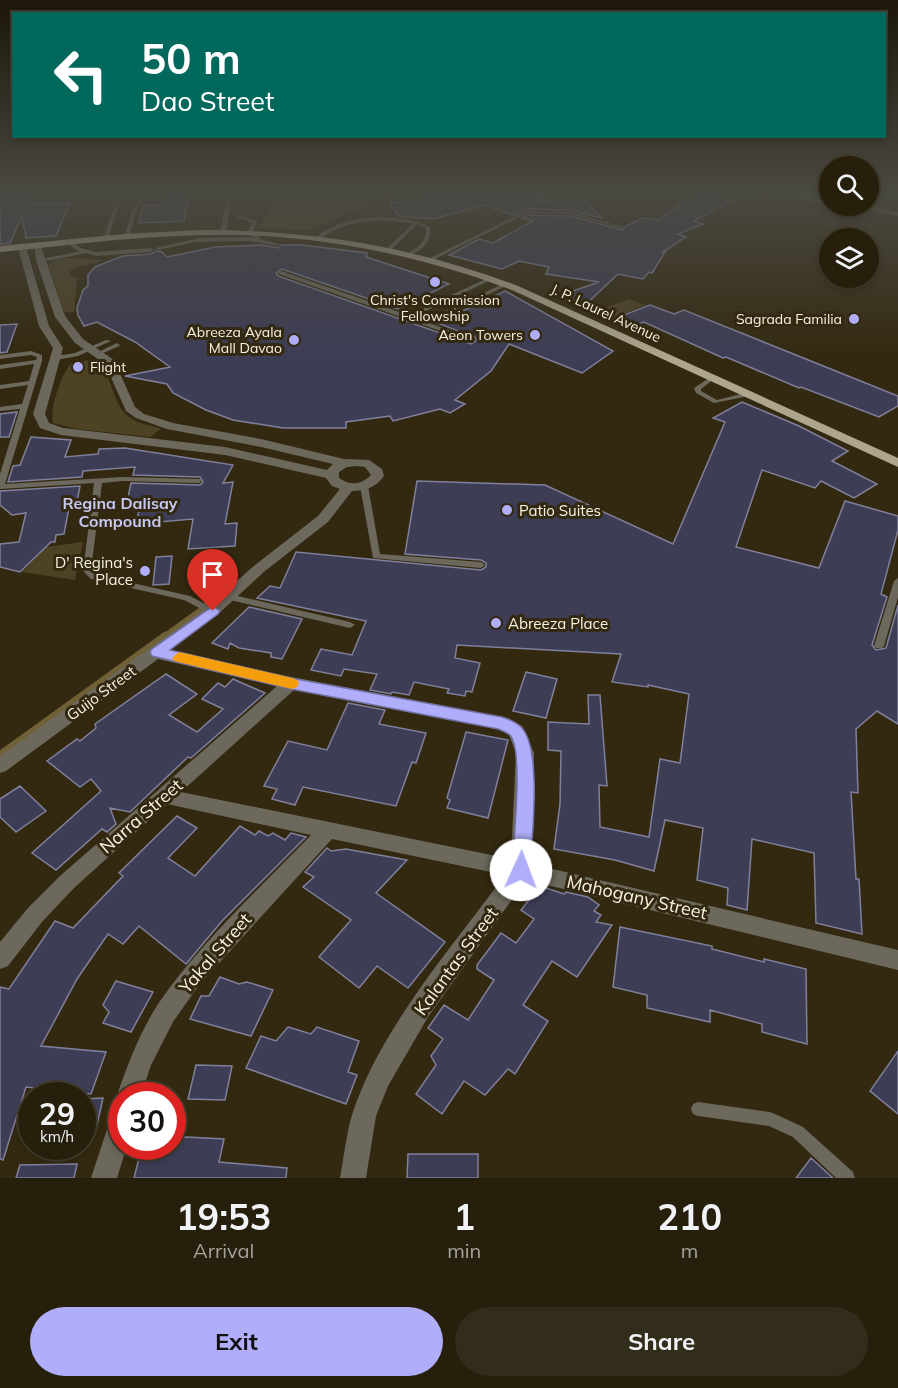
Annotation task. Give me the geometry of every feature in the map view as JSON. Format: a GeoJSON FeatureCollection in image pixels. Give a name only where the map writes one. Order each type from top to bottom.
{"type":"FeatureCollection","features":[{"type":"Feature","properties":{"kind":"main road","name":"J. P. Laurel Avenue"},"geometry":{"type":"LineString","coordinates":[[0,249],[22,247]]}},
{"type":"Feature","properties":{"kind":"main road","name":"J. P. Laurel Avenue"},"geometry":{"type":"LineString","coordinates":[[383,247],[431,259],[500,281],[898,463]]}},
{"type":"Feature","properties":{"kind":"street"},"geometry":{"type":"LineString","coordinates":[[22,247],[46,333],[57,345],[56,358],[39,414],[44,425],[62,430],[225,451],[331,475]]}},
{"type":"Feature","properties":{"kind":"street"},"geometry":{"type":"LineString","coordinates":[[37,247],[60,317],[79,341],[110,362],[115,369],[130,409],[153,421],[171,426],[261,443],[344,464],[363,462],[376,469],[378,476],[364,486],[348,488],[335,483],[331,475]]}},
{"type":"Feature","properties":{"kind":"street"},"geometry":{"type":"LineString","coordinates":[[154,442],[171,426]]}},
{"type":"Feature","properties":{"kind":"street"},"geometry":{"type":"LineString","coordinates":[[331,475],[333,470],[344,464]]}},
{"type":"Feature","properties":{"kind":"street","name":"Guijo Street"},"geometry":{"type":"LineString","coordinates":[[0,766],[213,611],[260,568],[322,519],[348,488]]}},
{"type":"Feature","properties":{"kind":"street"},"geometry":{"type":"LineString","coordinates":[[157,652],[291,683],[502,723],[516,731],[526,763],[521,870]]}},
{"type":"Feature","properties":{"kind":"street","name":"Narra Street"},"geometry":{"type":"LineString","coordinates":[[0,959],[35,915],[67,882],[291,683]]}},
{"type":"Feature","properties":{"kind":"street","name":"Mahogany Street"},"geometry":{"type":"LineString","coordinates":[[163,796],[521,870],[898,960]]}},
{"type":"Feature","properties":{"kind":"street","name":"Yakal Street"},"geometry":{"type":"LineString","coordinates":[[133,1082],[141,1060],[165,1014],[191,977],[328,830]]}},
{"type":"Feature","properties":{"kind":"street","name":"Kalantas Street"},"geometry":{"type":"LineString","coordinates":[[353,1178],[364,1116],[378,1079],[420,1009],[521,870]]}},
{"type":"Feature","properties":{"kind":"street"},"geometry":{"type":"LineString","coordinates":[[104,1178],[110,1160]]}},
{"type":"Feature","properties":{"kind":"lane"},"geometry":{"type":"LineString","coordinates":[[79,247],[89,253],[126,255]]}},
{"type":"Feature","properties":{"kind":"lane"},"geometry":{"type":"LineString","coordinates":[[160,249],[169,247]]}},
{"type":"Feature","properties":{"kind":"lane"},"geometry":{"type":"LineString","coordinates":[[412,254],[421,247]]}},
{"type":"Feature","properties":{"kind":"lane"},"geometry":{"type":"LineString","coordinates":[[431,259],[455,247]]}},
{"type":"Feature","properties":{"kind":"lane"},"geometry":{"type":"LineString","coordinates":[[40,260],[89,253],[151,250]]}},
{"type":"Feature","properties":{"kind":"lane"},"geometry":{"type":"LineString","coordinates":[[282,273],[472,340]]}},
{"type":"Feature","properties":{"kind":"lane"},"geometry":{"type":"LineString","coordinates":[[465,297],[500,281]]}},
{"type":"Feature","properties":{"kind":"lane"},"geometry":{"type":"LineString","coordinates":[[408,317],[500,281]]}},
{"type":"Feature","properties":{"kind":"lane"},"geometry":{"type":"LineString","coordinates":[[424,323],[500,281]]}},
{"type":"Feature","properties":{"kind":"lane"},"geometry":{"type":"LineString","coordinates":[[94,352],[108,341]]}},
{"type":"Feature","properties":{"kind":"lane"},"geometry":{"type":"LineString","coordinates":[[56,358],[94,352],[117,345]]}},
{"type":"Feature","properties":{"kind":"lane"},"geometry":{"type":"LineString","coordinates":[[0,357],[36,353],[40,356],[0,487],[149,478],[197,481]]}},
{"type":"Feature","properties":{"kind":"lane"},"geometry":{"type":"LineString","coordinates":[[0,367],[39,361]]}},
{"type":"Feature","properties":{"kind":"lane"},"geometry":{"type":"LineString","coordinates":[[712,378],[697,388],[698,392],[716,402],[749,394]]}},
{"type":"Feature","properties":{"kind":"lane"},"geometry":{"type":"LineString","coordinates":[[0,387],[33,382]]}},
{"type":"Feature","properties":{"kind":"lane"},"geometry":{"type":"LineString","coordinates":[[0,409],[26,406]]}},
{"type":"Feature","properties":{"kind":"lane"},"geometry":{"type":"LineString","coordinates":[[98,481],[86,567],[90,574],[94,577],[187,598],[213,611]]}},
{"type":"Feature","properties":{"kind":"lane"},"geometry":{"type":"LineString","coordinates":[[364,486],[376,555],[481,565]]}},
{"type":"Feature","properties":{"kind":"lane"},"geometry":{"type":"LineString","coordinates":[[879,646],[898,581]]}},
{"type":"Feature","properties":{"kind":"lane"},"geometry":{"type":"LineString","coordinates":[[229,597],[350,625]]}},
{"type":"Feature","properties":{"kind":"lane"},"geometry":{"type":"LineString","coordinates":[[698,1109],[770,1119],[798,1132],[847,1178]]}},
{"type":"Feature","properties":{"kind":"shaded area"},"geometry":{"type":"Polygon","coordinates":[[[66,258],[103,260],[70,271],[71,276],[77,278],[74,312],[64,312],[48,265],[53,260],[66,258]]]}},
{"type":"Feature","properties":{"kind":"shaded area"},"geometry":{"type":"Polygon","coordinates":[[[629,299],[645,305],[616,317],[600,310],[629,299]]]}},
{"type":"Feature","properties":{"kind":"shaded area"},"geometry":{"type":"Polygon","coordinates":[[[90,360],[104,371],[118,403],[129,417],[161,429],[150,437],[77,429],[53,423],[55,400],[68,367],[72,363],[90,360]]]}},
{"type":"Feature","properties":{"kind":"shaded area"},"geometry":{"type":"Polygon","coordinates":[[[83,542],[75,580],[22,572],[36,558],[39,548],[83,542]]]}},
{"type":"Feature","properties":{"kind":"building","name":"Abreeza Ayala Mall Davao"},"geometry":{"type":"Polygon","coordinates":[[[215,247],[318,247],[367,253],[366,257],[449,284],[398,309],[282,269],[276,273],[278,276],[471,344],[477,340],[475,337],[437,323],[505,291],[613,351],[582,373],[509,344],[491,371],[455,400],[465,404],[450,413],[440,409],[393,421],[390,416],[346,422],[346,428],[283,428],[233,420],[206,410],[173,393],[167,384],[125,376],[170,367],[135,342],[97,322],[84,326],[77,308],[83,290],[88,286],[88,275],[95,267],[123,256],[151,254],[156,251],[162,252],[167,257],[215,247]]]}},
{"type":"Feature","properties":{"kind":"building"},"geometry":{"type":"Polygon","coordinates":[[[464,247],[671,247],[663,252],[665,252],[652,273],[649,272],[643,279],[618,274],[584,306],[561,295],[599,282],[546,274],[549,267],[519,261],[502,269],[449,255],[464,247]]]}},
{"type":"Feature","properties":{"kind":"building"},"geometry":{"type":"Polygon","coordinates":[[[650,305],[674,314],[684,310],[898,396],[898,406],[879,417],[799,388],[726,357],[723,358],[644,322],[630,327],[613,319],[650,305]]]}},
{"type":"Feature","properties":{"kind":"building"},"geometry":{"type":"Polygon","coordinates":[[[17,324],[7,352],[0,353],[0,325],[17,324]]]}},
{"type":"Feature","properties":{"kind":"building"},"geometry":{"type":"Polygon","coordinates":[[[742,402],[799,426],[848,451],[832,461],[877,484],[854,498],[821,481],[815,488],[762,470],[736,547],[819,568],[845,501],[898,516],[898,530],[881,594],[887,597],[872,645],[876,650],[886,648],[898,605],[898,724],[877,711],[856,729],[858,793],[851,792],[862,934],[816,923],[814,853],[752,839],[747,910],[727,905],[728,888],[697,880],[703,828],[665,820],[654,871],[615,860],[554,849],[560,804],[561,751],[548,750],[548,722],[589,724],[588,695],[600,695],[607,786],[599,785],[600,827],[649,837],[660,759],[680,763],[689,694],[648,685],[648,687],[612,682],[621,654],[457,645],[455,658],[480,663],[472,692],[466,691],[465,696],[447,693],[449,689],[414,682],[409,695],[392,692],[391,694],[370,690],[377,674],[344,669],[341,676],[311,670],[321,649],[352,655],[366,621],[257,598],[270,586],[280,588],[296,552],[481,570],[486,567],[486,563],[481,560],[405,554],[417,481],[545,485],[673,544],[725,422],[713,418],[742,402]]]}},
{"type":"Feature","properties":{"kind":"building"},"geometry":{"type":"Polygon","coordinates":[[[17,412],[9,437],[0,437],[0,414],[17,412]]]}},
{"type":"Feature","properties":{"kind":"building"},"geometry":{"type":"Polygon","coordinates":[[[31,437],[71,440],[65,457],[98,454],[99,449],[125,448],[233,465],[223,483],[233,482],[225,524],[237,523],[235,546],[188,549],[193,519],[136,524],[141,501],[127,502],[131,483],[200,485],[203,482],[200,477],[133,475],[135,467],[83,471],[82,477],[8,482],[13,466],[20,465],[31,437]]]}},
{"type":"Feature","properties":{"kind":"building"},"geometry":{"type":"Polygon","coordinates":[[[80,486],[76,507],[69,508],[64,534],[56,535],[55,542],[51,542],[20,572],[0,567],[0,544],[19,542],[26,513],[12,515],[0,505],[0,491],[80,486]]]}},
{"type":"Feature","properties":{"kind":"building"},"geometry":{"type":"Polygon","coordinates":[[[172,556],[169,584],[153,585],[156,557],[172,556]]]}},
{"type":"Feature","properties":{"kind":"building"},"geometry":{"type":"Polygon","coordinates":[[[249,607],[302,619],[282,659],[271,657],[271,653],[239,648],[230,643],[228,649],[212,643],[249,607]]]}},
{"type":"Feature","properties":{"kind":"building"},"geometry":{"type":"Polygon","coordinates":[[[526,672],[557,679],[546,718],[513,711],[526,672]]]}},
{"type":"Feature","properties":{"kind":"building"},"geometry":{"type":"Polygon","coordinates":[[[166,674],[197,694],[169,715],[197,732],[223,709],[202,699],[218,683],[225,687],[233,679],[265,693],[191,758],[188,757],[130,812],[110,808],[116,824],[107,832],[102,829],[56,870],[32,853],[101,791],[91,779],[80,787],[47,761],[77,739],[80,741],[96,728],[95,724],[166,674]]]}},
{"type":"Feature","properties":{"kind":"building"},"geometry":{"type":"Polygon","coordinates":[[[348,703],[385,710],[379,724],[426,733],[416,763],[412,762],[396,806],[303,787],[295,805],[272,799],[277,789],[264,786],[288,741],[327,750],[348,703]]]}},
{"type":"Feature","properties":{"kind":"building"},"geometry":{"type":"Polygon","coordinates":[[[466,732],[508,740],[488,818],[447,808],[450,800],[447,798],[466,732]]]}},
{"type":"Feature","properties":{"kind":"building"},"geometry":{"type":"Polygon","coordinates":[[[20,786],[46,811],[16,832],[0,817],[0,799],[20,786]]]}},
{"type":"Feature","properties":{"kind":"building"},"geometry":{"type":"Polygon","coordinates":[[[177,816],[197,828],[168,858],[195,876],[240,826],[255,835],[259,831],[268,836],[273,833],[285,840],[291,833],[306,837],[222,921],[186,964],[139,926],[123,944],[108,934],[77,979],[41,1046],[106,1052],[95,1082],[18,1082],[18,1112],[3,1160],[0,1159],[0,987],[9,989],[55,921],[73,928],[123,876],[119,873],[177,816]]]}},
{"type":"Feature","properties":{"kind":"building"},"geometry":{"type":"Polygon","coordinates":[[[327,848],[331,851],[346,849],[407,860],[376,893],[445,942],[408,988],[377,966],[359,988],[319,957],[351,920],[303,887],[314,877],[305,872],[327,848]]]}},
{"type":"Feature","properties":{"kind":"building"},"geometry":{"type":"Polygon","coordinates":[[[540,886],[564,894],[566,892],[588,897],[599,905],[594,911],[601,915],[596,922],[612,925],[577,977],[552,961],[523,1005],[548,1021],[515,1074],[508,1069],[485,1095],[464,1081],[442,1114],[416,1094],[436,1065],[431,1056],[443,1039],[428,1028],[444,1005],[468,1020],[494,980],[477,969],[477,965],[501,933],[516,943],[534,919],[521,910],[540,886]]]}},
{"type":"Feature","properties":{"kind":"building"},"geometry":{"type":"Polygon","coordinates":[[[620,927],[712,946],[712,949],[764,962],[764,959],[806,969],[807,1044],[762,1032],[762,1024],[710,1010],[710,1022],[647,1008],[647,995],[613,987],[620,927]]]}},
{"type":"Feature","properties":{"kind":"building"},"geometry":{"type":"Polygon","coordinates":[[[220,977],[239,984],[247,982],[273,990],[251,1036],[190,1019],[201,996],[209,996],[220,977]]]}},
{"type":"Feature","properties":{"kind":"building"},"geometry":{"type":"Polygon","coordinates":[[[116,981],[153,992],[131,1032],[103,1023],[109,1012],[103,1005],[116,981]]]}},
{"type":"Feature","properties":{"kind":"building"},"geometry":{"type":"Polygon","coordinates":[[[288,1027],[311,1034],[317,1027],[359,1041],[348,1072],[357,1075],[346,1104],[246,1068],[261,1036],[276,1041],[288,1027]]]}},
{"type":"Feature","properties":{"kind":"building"},"geometry":{"type":"Polygon","coordinates":[[[898,1051],[898,1114],[870,1091],[898,1051]]]}},
{"type":"Feature","properties":{"kind":"building"},"geometry":{"type":"Polygon","coordinates":[[[196,1065],[232,1066],[225,1100],[188,1099],[196,1065]]]}},
{"type":"Feature","properties":{"kind":"building"},"geometry":{"type":"Polygon","coordinates":[[[96,1098],[103,1098],[96,1130],[96,1098]]]}},
{"type":"Feature","properties":{"kind":"building"},"geometry":{"type":"Polygon","coordinates":[[[186,1137],[224,1139],[219,1162],[287,1168],[286,1178],[134,1178],[138,1160],[186,1160],[186,1137]]]}},
{"type":"Feature","properties":{"kind":"building"},"geometry":{"type":"Polygon","coordinates":[[[408,1154],[478,1154],[478,1178],[407,1178],[408,1154]]]}},
{"type":"Feature","properties":{"kind":"building"},"geometry":{"type":"Polygon","coordinates":[[[811,1158],[833,1178],[796,1178],[811,1158]]]}},
{"type":"Feature","properties":{"kind":"building"},"geometry":{"type":"Polygon","coordinates":[[[77,1164],[74,1178],[16,1178],[20,1165],[77,1164]]]}},
{"type":"Feature","properties":{"kind":"waterway"},"geometry":{"type":"LineString","coordinates":[[163,637],[207,605],[231,583]]}},
{"type":"Feature","properties":{"kind":"waterway"},"geometry":{"type":"LineString","coordinates":[[0,754],[165,635]]}},
{"type":"Feature","properties":{"kind":"slow traffic"},"geometry":{"type":"LineString","coordinates":[[179,658],[292,683]]}},
{"type":"Feature","properties":{"kind":"place","name":"Christ's Commission Fellowship"},"geometry":{"type":"Point","coordinates":[435,282]}},
{"type":"Feature","properties":{"kind":"place","name":"Sagrada Familia"},"geometry":{"type":"Point","coordinates":[854,319]}},
{"type":"Feature","properties":{"kind":"place","name":"Aeon Towers"},"geometry":{"type":"Point","coordinates":[535,335]}},
{"type":"Feature","properties":{"kind":"place","name":"Abreeza Ayala Mall Davao"},"geometry":{"type":"Point","coordinates":[294,340]}},
{"type":"Feature","properties":{"kind":"place","name":"Flight"},"geometry":{"type":"Point","coordinates":[78,367]}},
{"type":"Feature","properties":{"kind":"place","name":"Patio Suites"},"geometry":{"type":"Point","coordinates":[507,510]}},
{"type":"Feature","properties":{"kind":"place","name":"D' Regina's Place"},"geometry":{"type":"Point","coordinates":[145,571]}},
{"type":"Feature","properties":{"kind":"place","name":"Abreeza Place"},"geometry":{"type":"Point","coordinates":[496,623]}},
{"type":"Feature","properties":{"kind":"district","name":"Regina Dalisay Compound"},"geometry":{"type":"Point","coordinates":[120,512]}},
{"type":"Feature","properties":{"kind":"route"},"geometry":{"type":"LineString","coordinates":[[213,611],[157,652],[291,683],[502,723],[516,731],[523,745],[526,763],[521,870]]}}]}
